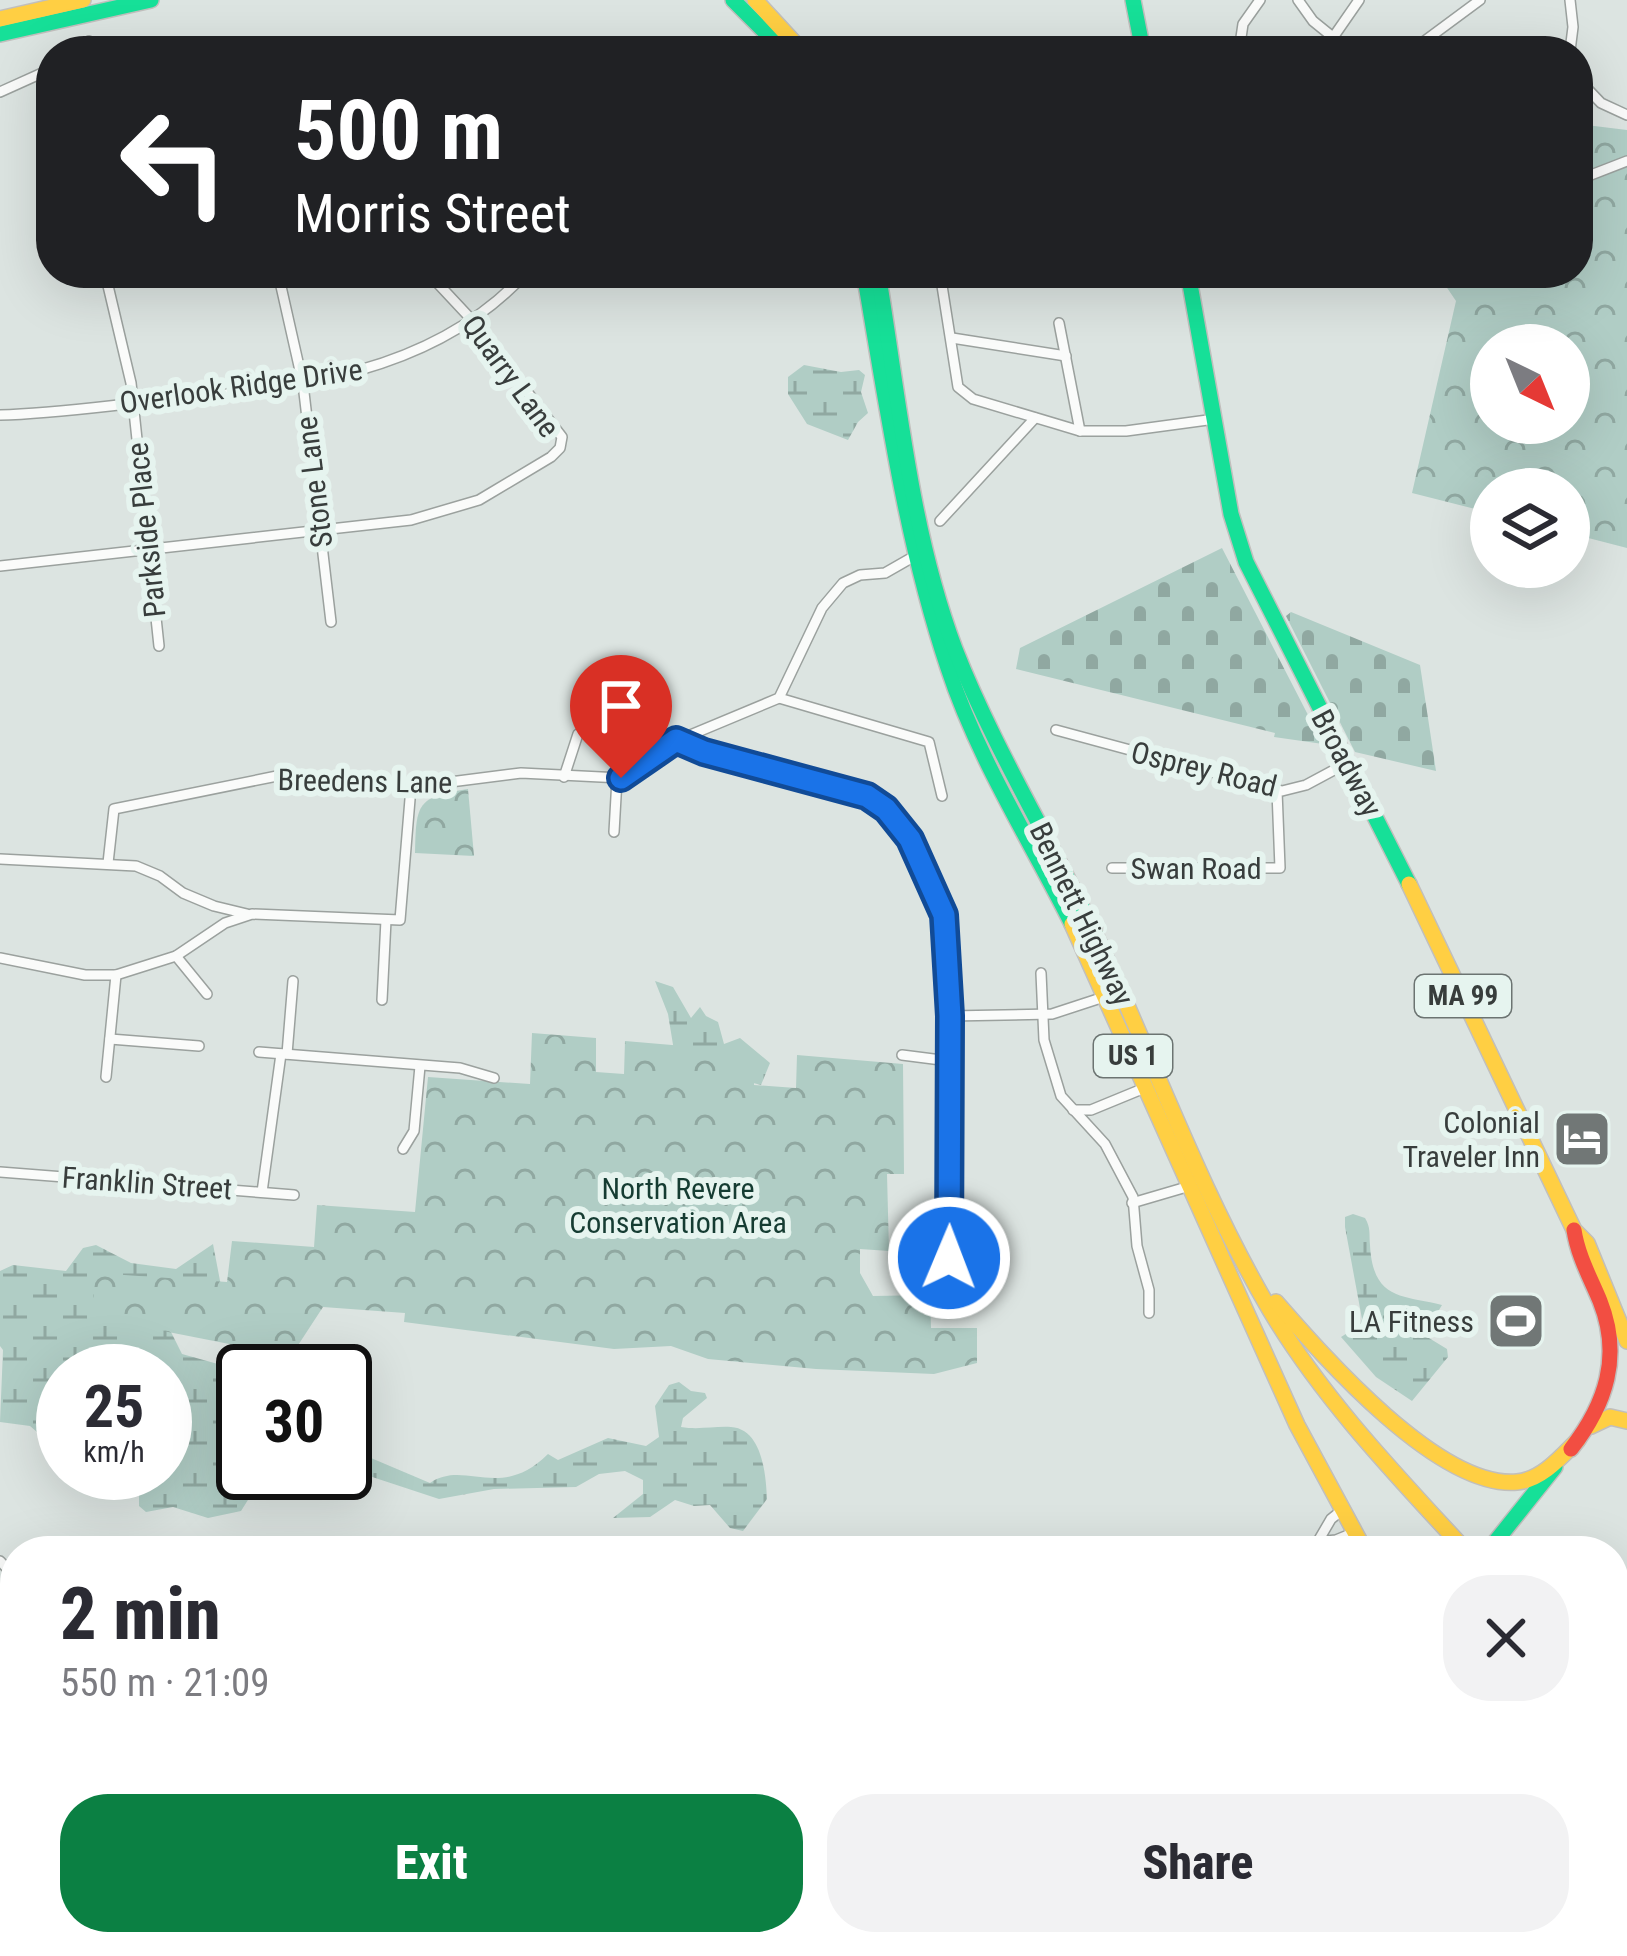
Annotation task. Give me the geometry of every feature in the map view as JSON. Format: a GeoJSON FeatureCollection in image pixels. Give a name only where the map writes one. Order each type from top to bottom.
{"type":"FeatureCollection","features":[{"type":"Feature","properties":{"kind":"main road"},"geometry":{"type":"LineString","coordinates":[[0,19],[83,0]]}},
{"type":"Feature","properties":{"kind":"main road"},"geometry":{"type":"LineString","coordinates":[[0,34],[151,0]]}},
{"type":"Feature","properties":{"kind":"main road"},"geometry":{"type":"LineString","coordinates":[[733,0],[769,36]]}},
{"type":"Feature","properties":{"kind":"main road"},"geometry":{"type":"LineString","coordinates":[[755,0],[788,36]]}},
{"type":"Feature","properties":{"kind":"main road"},"geometry":{"type":"LineString","coordinates":[[1133,0],[1140,36]]}},
{"type":"Feature","properties":{"kind":"main road","name":"Bennett Highway"},"geometry":{"type":"LineString","coordinates":[[867,288],[913,557],[955,688],[1107,996],[1297,1425],[1356,1536]]}},
{"type":"Feature","properties":{"kind":"main road","name":"Bennett Highway"},"geometry":{"type":"LineString","coordinates":[[881,288],[920,524],[957,653],[990,731],[1091,926],[1246,1268],[1335,1403],[1453,1536]]}},
{"type":"Feature","properties":{"kind":"main road","name":"Broadway"},"geometry":{"type":"LineString","coordinates":[[1191,288],[1231,514],[1246,562],[1404,872],[1574,1230],[1576,1248],[1607,1320],[1612,1351],[1607,1390],[1578,1440],[1500,1536]]}},
{"type":"Feature","properties":{"kind":"main road","name":"Broadway"},"geometry":{"type":"LineString","coordinates":[[1574,1230],[1587,1243],[1627,1341]]}},
{"type":"Feature","properties":{"kind":"main road"},"geometry":{"type":"LineString","coordinates":[[1246,1268],[1373,1403],[1467,1473],[1494,1482],[1527,1479],[1552,1465],[1603,1419],[1627,1421]]}},
{"type":"Feature","properties":{"kind":"street"},"geometry":{"type":"LineString","coordinates":[[1241,36],[1243,24],[1260,0]]}},
{"type":"Feature","properties":{"kind":"street"},"geometry":{"type":"LineString","coordinates":[[1298,0],[1328,36]]}},
{"type":"Feature","properties":{"kind":"street"},"geometry":{"type":"LineString","coordinates":[[1333,36],[1360,0]]}},
{"type":"Feature","properties":{"kind":"street"},"geometry":{"type":"LineString","coordinates":[[1431,36],[1480,0]]}},
{"type":"Feature","properties":{"kind":"street"},"geometry":{"type":"LineString","coordinates":[[1570,0],[1572,36]]}},
{"type":"Feature","properties":{"kind":"street"},"geometry":{"type":"LineString","coordinates":[[0,92],[36,76]]}},
{"type":"Feature","properties":{"kind":"street"},"geometry":{"type":"LineString","coordinates":[[1593,95],[1627,115]]}},
{"type":"Feature","properties":{"kind":"street"},"geometry":{"type":"LineString","coordinates":[[1593,174],[1627,161]]}},
{"type":"Feature","properties":{"kind":"street","name":"Parkside Place"},"geometry":{"type":"LineString","coordinates":[[108,288],[133,403],[159,646]]}},
{"type":"Feature","properties":{"kind":"street","name":"Stone Lane"},"geometry":{"type":"LineString","coordinates":[[281,288],[303,384],[331,622]]}},
{"type":"Feature","properties":{"kind":"street","name":"Quarry Lane"},"geometry":{"type":"LineString","coordinates":[[320,533],[450,512],[513,483],[560,448],[562,437],[442,288]]}},
{"type":"Feature","properties":{"kind":"street","name":"Overlook Ridge Drive"},"geometry":{"type":"LineString","coordinates":[[0,415],[303,384],[362,373],[417,352],[471,319],[508,288]]}},
{"type":"Feature","properties":{"kind":"street"},"geometry":{"type":"LineString","coordinates":[[943,288],[962,393],[1080,431],[1126,431],[1215,419]]}},
{"type":"Feature","properties":{"kind":"street"},"geometry":{"type":"LineString","coordinates":[[1059,323],[1080,431]]}},
{"type":"Feature","properties":{"kind":"street"},"geometry":{"type":"LineString","coordinates":[[952,338],[1066,356]]}},
{"type":"Feature","properties":{"kind":"street"},"geometry":{"type":"LineString","coordinates":[[940,520],[1035,418]]}},
{"type":"Feature","properties":{"kind":"street"},"geometry":{"type":"LineString","coordinates":[[0,566],[320,533]]}},
{"type":"Feature","properties":{"kind":"street"},"geometry":{"type":"LineString","coordinates":[[778,698],[822,608],[843,583],[884,572],[913,557]]}},
{"type":"Feature","properties":{"kind":"street"},"geometry":{"type":"LineString","coordinates":[[614,832],[617,779],[676,740],[778,698],[928,742],[942,796]]}},
{"type":"Feature","properties":{"kind":"street","name":"Osprey Road"},"geometry":{"type":"LineString","coordinates":[[1056,730],[1277,790],[1294,790],[1347,763]]}},
{"type":"Feature","properties":{"kind":"street"},"geometry":{"type":"LineString","coordinates":[[564,777],[578,734]]}},
{"type":"Feature","properties":{"kind":"street"},"geometry":{"type":"LineString","coordinates":[[676,740],[704,752],[862,794],[886,809],[907,834],[944,915],[950,1016],[950,1253],[937,1275]]}},
{"type":"Feature","properties":{"kind":"street","name":"Breedens Lane"},"geometry":{"type":"LineString","coordinates":[[108,862],[114,809],[282,775],[411,788],[466,783],[499,774],[617,779]]}},
{"type":"Feature","properties":{"kind":"street"},"geometry":{"type":"LineString","coordinates":[[0,859],[136,866],[214,906],[252,914],[400,920],[411,788]]}},
{"type":"Feature","properties":{"kind":"street","name":"Swan Road"},"geometry":{"type":"LineString","coordinates":[[1112,868],[1280,868],[1277,790]]}},
{"type":"Feature","properties":{"kind":"street"},"geometry":{"type":"LineString","coordinates":[[0,958],[85,975],[116,975],[176,956],[225,923],[252,914]]}},
{"type":"Feature","properties":{"kind":"street"},"geometry":{"type":"LineString","coordinates":[[382,1000],[386,920]]}},
{"type":"Feature","properties":{"kind":"street"},"geometry":{"type":"LineString","coordinates":[[176,956],[207,994]]}},
{"type":"Feature","properties":{"kind":"street"},"geometry":{"type":"LineString","coordinates":[[1042,973],[1045,1049],[1061,1096],[1117,1162],[1132,1203],[1137,1246],[1154,1290],[1149,1313]]}},
{"type":"Feature","properties":{"kind":"street"},"geometry":{"type":"LineString","coordinates":[[106,1077],[116,975]]}},
{"type":"Feature","properties":{"kind":"street"},"geometry":{"type":"LineString","coordinates":[[262,1192],[293,982]]}},
{"type":"Feature","properties":{"kind":"street"},"geometry":{"type":"LineString","coordinates":[[950,1016],[1042,1015],[1107,996]]}},
{"type":"Feature","properties":{"kind":"street"},"geometry":{"type":"LineString","coordinates":[[110,1039],[199,1046]]}},
{"type":"Feature","properties":{"kind":"street"},"geometry":{"type":"LineString","coordinates":[[259,1052],[460,1068],[494,1078]]}},
{"type":"Feature","properties":{"kind":"street"},"geometry":{"type":"LineString","coordinates":[[902,1055],[949,1060]]}},
{"type":"Feature","properties":{"kind":"street"},"geometry":{"type":"LineString","coordinates":[[403,1149],[414,1131],[421,1066]]}},
{"type":"Feature","properties":{"kind":"street"},"geometry":{"type":"LineString","coordinates":[[1072,1110],[1091,1110],[1147,1088]]}},
{"type":"Feature","properties":{"kind":"street","name":"Franklin Street"},"geometry":{"type":"LineString","coordinates":[[0,1172],[294,1195]]}},
{"type":"Feature","properties":{"kind":"street"},"geometry":{"type":"LineString","coordinates":[[1132,1203],[1190,1186]]}},
{"type":"Feature","properties":{"kind":"street"},"geometry":{"type":"LineString","coordinates":[[1321,1536],[1341,1511]]}},
{"type":"Feature","properties":{"kind":"street"},"geometry":{"type":"LineString","coordinates":[[1343,1536],[1354,1533]]}},
{"type":"Feature","properties":{"kind":"green space"},"geometry":{"type":"Polygon","coordinates":[[[1593,126],[1627,130],[1627,548],[1590,538],[1590,468],[1470,468],[1470,508],[1412,493],[1456,301],[1447,288],[1593,288],[1593,126]]]}},
{"type":"Feature","properties":{"kind":"green space"},"geometry":{"type":"Polygon","coordinates":[[[804,365],[841,372],[859,370],[865,375],[861,392],[868,413],[848,440],[807,424],[788,394],[788,377],[804,365]]]}},
{"type":"Feature","properties":{"kind":"green space"},"geometry":{"type":"Polygon","coordinates":[[[1222,548],[1323,744],[1274,737],[1275,733],[1016,669],[1020,648],[1222,548]]]}},
{"type":"Feature","properties":{"kind":"green space"},"geometry":{"type":"Polygon","coordinates":[[[1291,612],[1420,665],[1436,771],[1355,752],[1286,616],[1291,612]]]}},
{"type":"Feature","properties":{"kind":"green space"},"geometry":{"type":"Polygon","coordinates":[[[468,789],[474,856],[415,853],[423,805],[438,795],[468,789]]]}},
{"type":"Feature","properties":{"kind":"green space"},"geometry":{"type":"Polygon","coordinates":[[[655,981],[673,987],[691,1018],[700,1007],[718,1022],[724,1044],[740,1038],[770,1063],[761,1085],[676,1063],[668,1014],[655,981]]]}},
{"type":"Feature","properties":{"kind":"green space","name":"North Revere Conservation Area"},"geometry":{"type":"Polygon","coordinates":[[[532,1033],[596,1038],[596,1072],[624,1074],[625,1041],[754,1052],[754,1085],[796,1088],[797,1055],[903,1064],[904,1174],[887,1174],[889,1251],[860,1249],[860,1273],[873,1296],[930,1295],[931,1328],[977,1328],[977,1363],[934,1374],[816,1369],[708,1359],[671,1346],[614,1349],[404,1322],[405,1313],[323,1307],[299,1344],[230,1344],[92,1317],[95,1273],[227,1282],[232,1241],[314,1247],[317,1205],[415,1212],[428,1077],[530,1084],[532,1033]]]}},
{"type":"Feature","properties":{"kind":"green space"},"geometry":{"type":"Polygon","coordinates":[[[1353,1214],[1367,1222],[1372,1263],[1384,1286],[1442,1305],[1424,1335],[1447,1349],[1448,1357],[1412,1401],[1376,1377],[1341,1337],[1362,1319],[1345,1227],[1345,1217],[1353,1214]]]}},
{"type":"Feature","properties":{"kind":"green space"},"geometry":{"type":"Polygon","coordinates":[[[213,1244],[221,1286],[170,1330],[177,1344],[36,1344],[36,1431],[0,1422],[0,1271],[13,1265],[66,1271],[83,1248],[96,1245],[131,1263],[176,1269],[213,1244]]]}},
{"type":"Feature","properties":{"kind":"green space"},"geometry":{"type":"Polygon","coordinates":[[[192,1357],[216,1363],[216,1500],[248,1500],[241,1511],[208,1518],[173,1507],[146,1512],[139,1500],[192,1500],[192,1357]]]}},
{"type":"Feature","properties":{"kind":"green space"},"geometry":{"type":"Polygon","coordinates":[[[679,1382],[707,1398],[683,1418],[681,1427],[731,1427],[742,1430],[756,1445],[767,1499],[743,1531],[730,1528],[710,1505],[675,1500],[650,1517],[613,1518],[643,1494],[643,1480],[625,1471],[599,1474],[576,1487],[494,1489],[439,1499],[372,1477],[372,1458],[430,1483],[456,1475],[514,1475],[548,1454],[558,1460],[608,1438],[646,1446],[659,1437],[655,1406],[669,1385],[679,1382]]]}},
{"type":"Feature","properties":{"kind":"traffic: fast"},"geometry":{"type":"LineString","coordinates":[[0,34],[151,0]]}},
{"type":"Feature","properties":{"kind":"traffic: fast"},"geometry":{"type":"LineString","coordinates":[[733,0],[769,36]]}},
{"type":"Feature","properties":{"kind":"traffic: fast"},"geometry":{"type":"LineString","coordinates":[[1133,0],[1140,36]]}},
{"type":"Feature","properties":{"kind":"traffic: fast"},"geometry":{"type":"LineString","coordinates":[[867,288],[909,521],[948,668],[989,766],[1072,924]]}},
{"type":"Feature","properties":{"kind":"traffic: fast"},"geometry":{"type":"LineString","coordinates":[[880,288],[908,463],[940,604],[987,723],[1096,936]]}},
{"type":"Feature","properties":{"kind":"traffic: fast"},"geometry":{"type":"LineString","coordinates":[[1191,288],[1231,514],[1246,562],[1409,884]]}},
{"type":"Feature","properties":{"kind":"traffic: fast"},"geometry":{"type":"LineString","coordinates":[[1500,1536],[1555,1467]]}},
{"type":"Feature","properties":{"kind":"traffic: slow"},"geometry":{"type":"LineString","coordinates":[[0,19],[83,0]]}},
{"type":"Feature","properties":{"kind":"traffic: slow"},"geometry":{"type":"LineString","coordinates":[[755,0],[788,36]]}},
{"type":"Feature","properties":{"kind":"traffic: slow"},"geometry":{"type":"LineString","coordinates":[[1409,884],[1574,1230],[1587,1243],[1627,1341]]}},
{"type":"Feature","properties":{"kind":"traffic: slow"},"geometry":{"type":"LineString","coordinates":[[1072,924],[1297,1425],[1357,1536]]}},
{"type":"Feature","properties":{"kind":"traffic: slow"},"geometry":{"type":"LineString","coordinates":[[1096,936],[1199,1172],[1270,1310],[1337,1405],[1452,1536]]}},
{"type":"Feature","properties":{"kind":"traffic: slow"},"geometry":{"type":"LineString","coordinates":[[1276,1302],[1385,1415],[1453,1465],[1486,1479],[1517,1482],[1551,1466],[1578,1440]]}},
{"type":"Feature","properties":{"kind":"traffic: slow"},"geometry":{"type":"LineString","coordinates":[[1591,1426],[1610,1417],[1627,1421]]}},
{"type":"Feature","properties":{"kind":"traffic: jam"},"geometry":{"type":"LineString","coordinates":[[1571,1449],[1601,1397],[1610,1360],[1607,1321],[1574,1230]]}},
{"type":"Feature","properties":{"kind":"place","name":"Colonial Traveler Inn"},"geometry":{"type":"Point","coordinates":[1582,1139]}},
{"type":"Feature","properties":{"kind":"place","name":"LA Fitness"},"geometry":{"type":"Point","coordinates":[1516,1321]}},
{"type":"Feature","properties":{"kind":"route"},"geometry":{"type":"LineString","coordinates":[[621,778],[676,740],[704,752],[867,796],[904,829],[944,915],[950,1016],[949,1258]]}}]}
